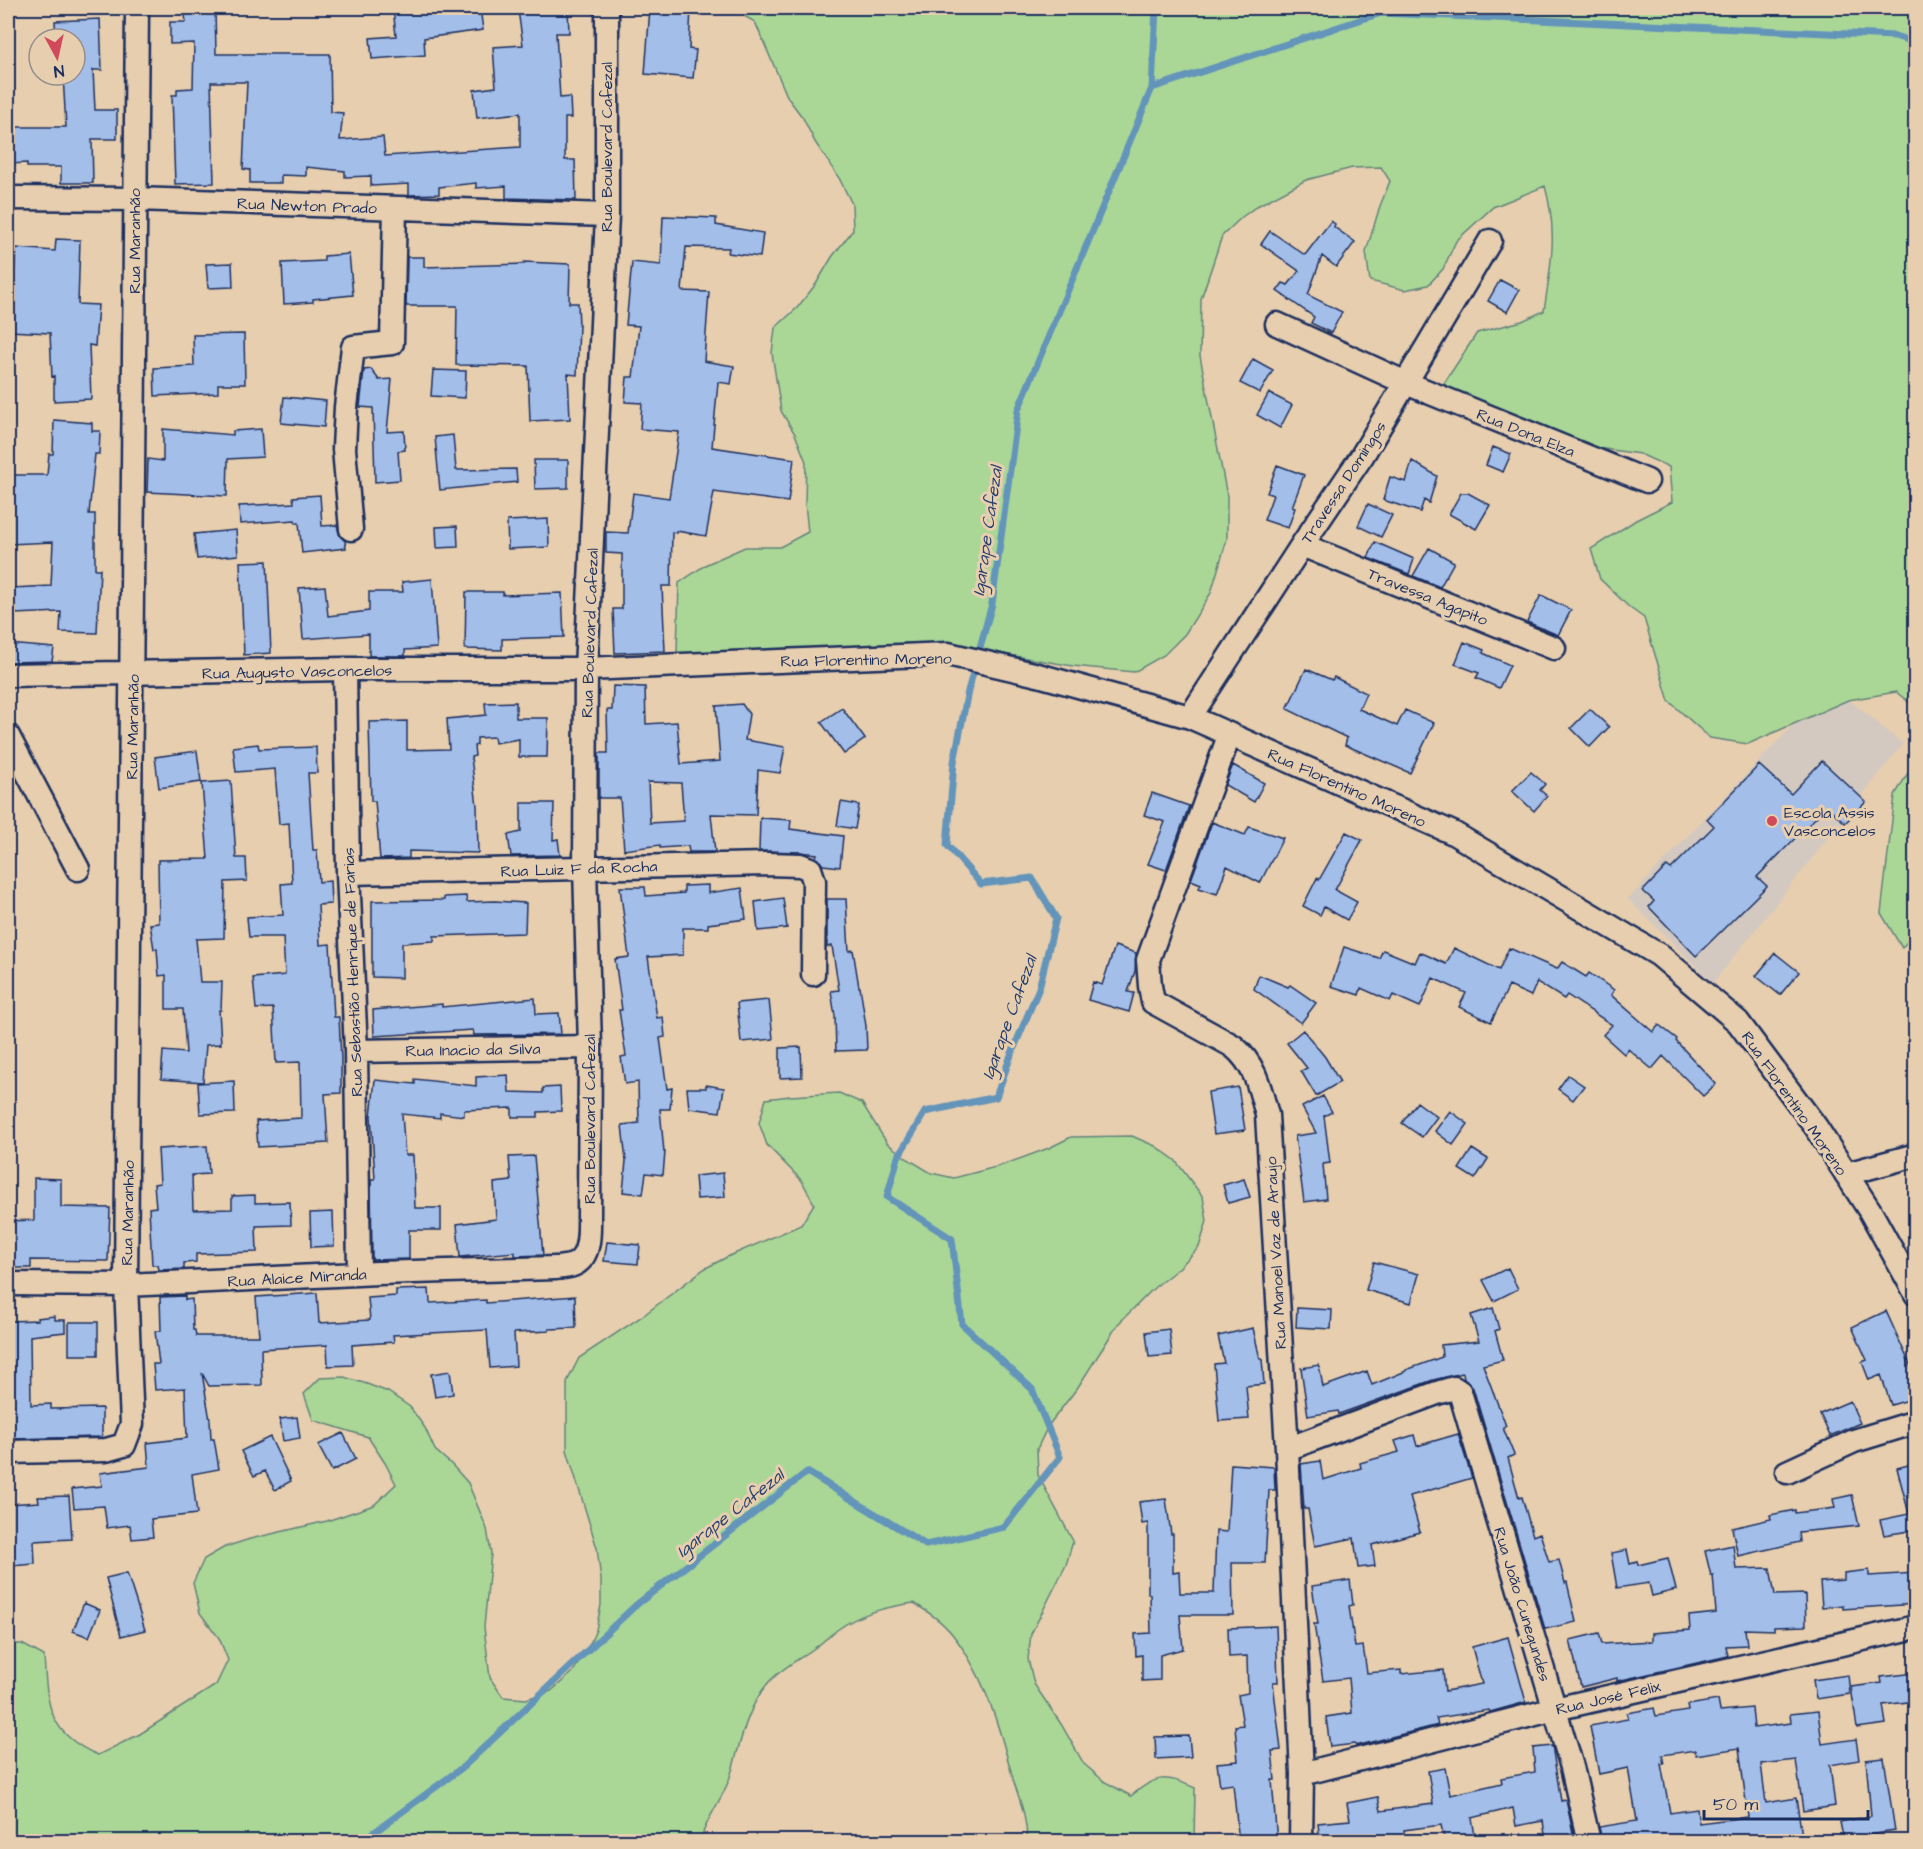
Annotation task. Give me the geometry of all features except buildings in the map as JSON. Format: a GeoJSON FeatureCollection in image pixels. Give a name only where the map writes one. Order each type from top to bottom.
{"type":"FeatureCollection","features":[{"type":"Feature","properties":{"kind":"street","name":"Rua Maranhão"},"geometry":{"type":"LineString","coordinates":[[8,1452],[106,1450],[124,1444],[132,1424],[126,1285],[137,8]]}},
{"type":"Feature","properties":{"kind":"street","name":"Rua Boulevard Cafezal"},"geometry":{"type":"LineString","coordinates":[[583,1258],[588,1239],[589,1216],[590,1047],[585,867],[586,669],[607,215],[607,8]]}},
{"type":"Feature","properties":{"kind":"street","name":"Rua Newton Prado"},"geometry":{"type":"LineString","coordinates":[[8,198],[607,215]]}},
{"type":"Feature","properties":{"kind":"street"},"geometry":{"type":"LineString","coordinates":[[351,528],[344,449],[353,347],[392,343],[395,208]]}},
{"type":"Feature","properties":{"kind":"street","name":"Travessa Domingos"},"geometry":{"type":"LineString","coordinates":[[1190,717],[1362,456],[1490,242]]}},
{"type":"Feature","properties":{"kind":"street","name":"Rua Dona Elza"},"geometry":{"type":"LineString","coordinates":[[1277,324],[1406,382],[1647,482]]}},
{"type":"Feature","properties":{"kind":"street","name":"Travessa Agapito"},"geometry":{"type":"LineString","coordinates":[[1302,545],[1554,648]]}},
{"type":"Feature","properties":{"kind":"street","name":"Rua Florentino Moreno"},"geometry":{"type":"LineString","coordinates":[[586,669],[948,654],[1038,675],[1190,717],[1453,833],[1659,955],[1738,1022],[1798,1102],[1846,1174],[1870,1211],[1916,1294]]}},
{"type":"Feature","properties":{"kind":"street","name":"Rua Augusto Vasconcelos"},"geometry":{"type":"LineString","coordinates":[[8,675],[345,669],[586,669]]}},
{"type":"Feature","properties":{"kind":"street","name":"Rua Sebastião Henrique de Farias"},"geometry":{"type":"LineString","coordinates":[[345,669],[348,873],[356,1051],[359,1274]]}},
{"type":"Feature","properties":{"kind":"street"},"geometry":{"type":"LineString","coordinates":[[8,736],[78,869]]}},
{"type":"Feature","properties":{"kind":"street","name":"Rua Manoel Vaz de Araujo"},"geometry":{"type":"LineString","coordinates":[[1229,736],[1148,960],[1153,1002],[1233,1046],[1244,1055],[1259,1083],[1267,1115],[1287,1449],[1302,1774],[1301,1842]]}},
{"type":"Feature","properties":{"kind":"street","name":"Rua Luiz F da Rocha"},"geometry":{"type":"LineString","coordinates":[[348,873],[585,867],[800,865],[810,869],[814,880],[813,974]]}},
{"type":"Feature","properties":{"kind":"street","name":"Rua Inacio da Silva"},"geometry":{"type":"LineString","coordinates":[[356,1051],[590,1047]]}},
{"type":"Feature","properties":{"kind":"street"},"geometry":{"type":"LineString","coordinates":[[1846,1174],[1916,1155]]}},
{"type":"Feature","properties":{"kind":"street","name":"Rua Alaice Miranda"},"geometry":{"type":"LineString","coordinates":[[8,1284],[126,1285],[556,1268],[574,1265],[583,1258]]}},
{"type":"Feature","properties":{"kind":"street","name":"Rua João Cunegundes"},"geometry":{"type":"LineString","coordinates":[[1287,1449],[1437,1393],[1454,1388],[1460,1392],[1572,1767],[1589,1842]]}},
{"type":"Feature","properties":{"kind":"street"},"geometry":{"type":"LineString","coordinates":[[1787,1472],[1854,1441],[1916,1422]]}},
{"type":"Feature","properties":{"kind":"street","name":"Rua José Felix"},"geometry":{"type":"LineString","coordinates":[[1302,1774],[1555,1709],[1916,1627]]}},
{"type":"Feature","properties":{"kind":"shaded area","name":"Escola Assis Vasconcelos"},"geometry":{"type":"Polygon","coordinates":[[[1831,685],[1903,744],[1713,983],[1628,899],[1831,685]]]}},
{"type":"Feature","properties":{"kind":"green space"},"geometry":{"type":"Polygon","coordinates":[[[741,8],[1915,8],[1915,707],[1896,692],[1848,700],[1748,744],[1710,738],[1669,701],[1644,618],[1630,608],[1600,579],[1591,549],[1636,520],[1672,502],[1669,467],[1640,454],[1576,445],[1439,391],[1477,333],[1522,321],[1544,311],[1552,249],[1551,219],[1545,186],[1493,207],[1456,241],[1443,269],[1428,285],[1405,290],[1370,281],[1366,252],[1390,181],[1381,167],[1352,168],[1306,180],[1257,206],[1222,236],[1201,299],[1200,356],[1227,496],[1227,539],[1211,593],[1185,634],[1164,655],[1134,672],[1073,666],[968,648],[677,653],[679,583],[707,564],[745,547],[780,547],[808,532],[805,503],[806,462],[795,434],[781,411],[772,353],[775,328],[797,308],[853,230],[852,204],[839,178],[815,142],[803,118],[788,98],[755,22],[744,16],[741,8]]]}},
{"type":"Feature","properties":{"kind":"green space"},"geometry":{"type":"Polygon","coordinates":[[[1915,761],[1915,932],[1902,948],[1881,913],[1895,795],[1915,761]]]}},
{"type":"Feature","properties":{"kind":"green space"},"geometry":{"type":"Polygon","coordinates":[[[839,1093],[862,1103],[887,1143],[931,1173],[954,1178],[1000,1166],[1049,1148],[1071,1137],[1132,1136],[1155,1146],[1175,1160],[1203,1197],[1207,1221],[1199,1247],[1118,1324],[1078,1387],[1048,1426],[1037,1449],[1038,1475],[1073,1541],[1066,1565],[1031,1634],[1028,1659],[1034,1684],[1084,1764],[1105,1782],[1131,1796],[1148,1784],[1161,1779],[1176,1780],[1195,1788],[1194,1841],[1027,1841],[1023,1809],[997,1722],[983,1685],[953,1635],[940,1621],[914,1603],[883,1609],[855,1619],[785,1668],[768,1683],[748,1717],[729,1780],[700,1841],[8,1841],[8,1644],[22,1644],[44,1656],[49,1703],[53,1716],[69,1738],[98,1755],[140,1734],[216,1685],[228,1660],[219,1638],[200,1613],[193,1583],[204,1559],[225,1547],[250,1539],[327,1521],[374,1505],[396,1484],[368,1437],[313,1420],[304,1394],[320,1378],[344,1377],[367,1384],[388,1392],[410,1407],[425,1428],[435,1450],[468,1483],[487,1529],[491,1553],[484,1627],[490,1678],[503,1697],[526,1699],[551,1691],[572,1673],[586,1652],[596,1630],[601,1605],[601,1580],[597,1548],[567,1450],[567,1382],[579,1358],[644,1315],[704,1269],[801,1225],[814,1204],[802,1181],[767,1145],[759,1123],[766,1099],[839,1093]]]}},
{"type":"Feature","properties":{"kind":"waterway"},"geometry":{"type":"LineString","coordinates":[[1152,88],[1156,8]]}},
{"type":"Feature","properties":{"kind":"waterway","name":"Igarape Cafezal"},"geometry":{"type":"LineString","coordinates":[[361,1842],[463,1767],[636,1605],[807,1472],[926,1545],[1004,1527],[1060,1457],[1032,1389],[962,1324],[952,1239],[887,1197],[898,1157],[925,1112],[996,1097],[1039,988],[1056,918],[1032,878],[981,884],[947,845],[954,762],[968,691],[992,604],[1018,410],[1152,88],[1381,13],[1895,36],[1916,43]]}},
{"type":"Feature","properties":{"kind":"place","name":"Escola Assis Vasconcelos"},"geometry":{"type":"Point","coordinates":[1772,821]}}]}
